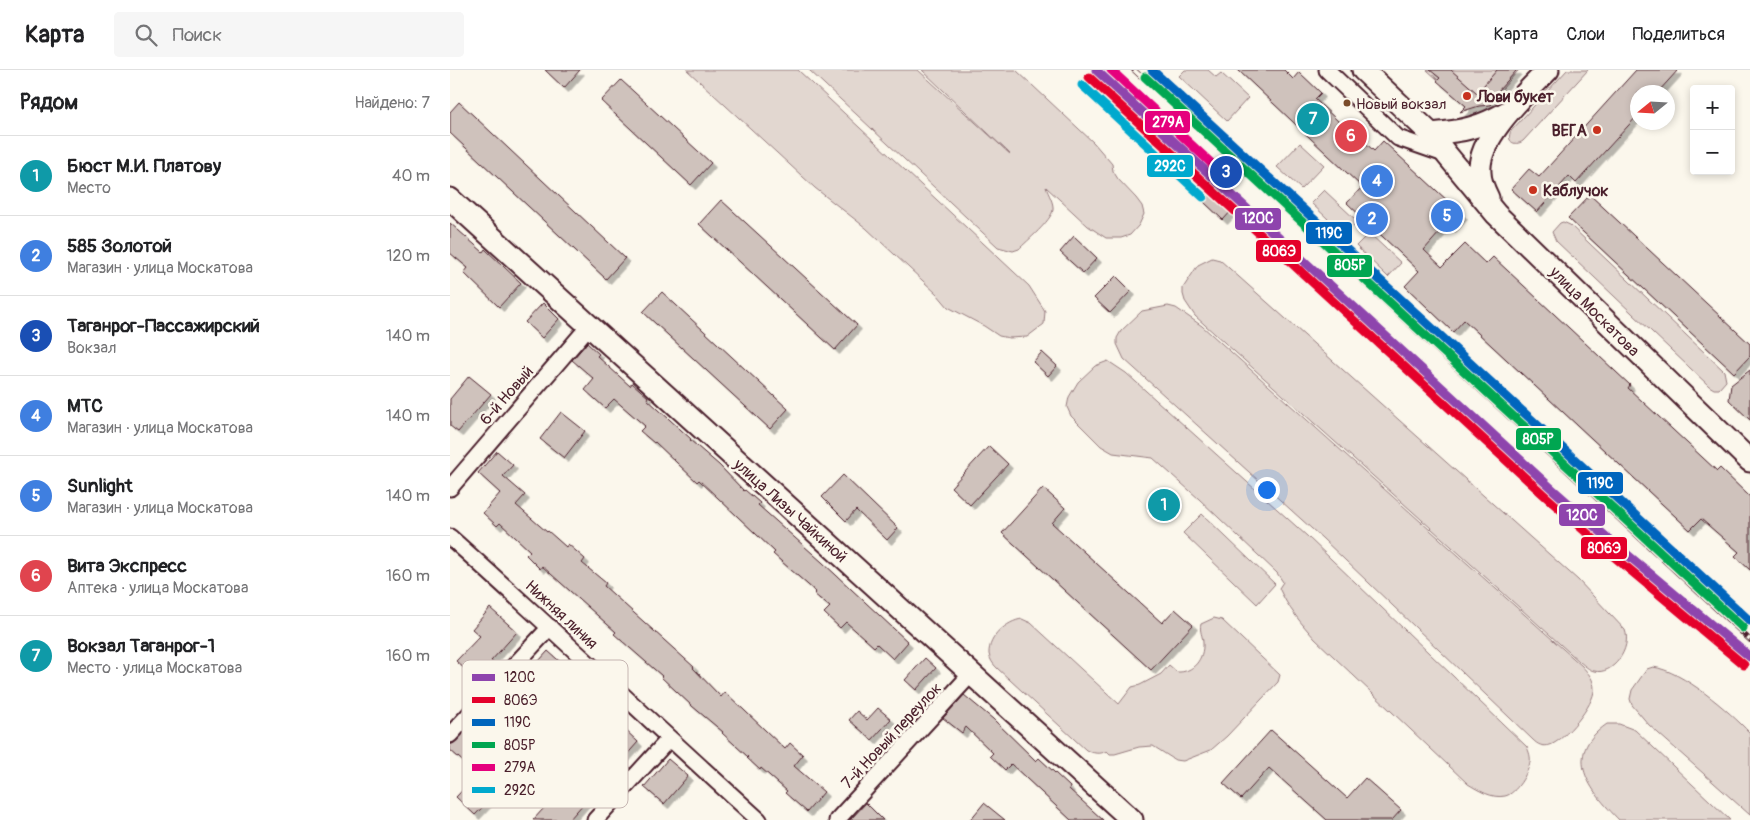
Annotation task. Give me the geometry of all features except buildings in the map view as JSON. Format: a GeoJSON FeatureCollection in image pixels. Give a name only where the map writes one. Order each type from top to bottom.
{"type":"FeatureCollection","features":[{"type":"Feature","properties":{"kind":"main road","name":"улица Москатова"},"geometry":{"type":"LineString","coordinates":[[1363,70],[1431,134],[1446,155],[1496,214],[1750,461]]}},
{"type":"Feature","properties":{"kind":"main road"},"geometry":{"type":"LineString","coordinates":[[1431,134],[1468,130],[1494,120],[1507,111],[1548,70]]}},
{"type":"Feature","properties":{"kind":"main road"},"geometry":{"type":"LineString","coordinates":[[1496,214],[1482,183],[1479,171],[1480,162],[1487,145],[1507,111]]}},
{"type":"Feature","properties":{"kind":"main road","name":"улица Лизы Чайкиной"},"geometry":{"type":"LineString","coordinates":[[450,199],[1132,820]]}},
{"type":"Feature","properties":{"kind":"street"},"geometry":{"type":"LineString","coordinates":[[1327,70],[1398,138],[1446,155]]}},
{"type":"Feature","properties":{"kind":"street"},"geometry":{"type":"LineString","coordinates":[[1398,138],[1431,134]]}},
{"type":"Feature","properties":{"kind":"street","name":"6-й Новый"},"geometry":{"type":"LineString","coordinates":[[450,488],[589,326]]}},
{"type":"Feature","properties":{"kind":"street","name":"Нижняя линия"},"geometry":{"type":"LineString","coordinates":[[450,537],[586,660]]}},
{"type":"Feature","properties":{"kind":"street"},"geometry":{"type":"LineString","coordinates":[[519,660],[550,626]]}},
{"type":"Feature","properties":{"kind":"street","name":"7-й Новый переулок"},"geometry":{"type":"LineString","coordinates":[[837,820],[971,674]]}},
{"type":"Feature","properties":{"kind":"street","name":"Нижняя линия"},"geometry":{"type":"LineString","coordinates":[[628,700],[758,820]]}},
{"type":"Feature","properties":{"kind":"street"},"geometry":{"type":"LineString","coordinates":[[450,735],[462,722]]}},
{"type":"Feature","properties":{"kind":"street"},"geometry":{"type":"LineString","coordinates":[[628,784],[669,739]]}},
{"type":"Feature","properties":{"kind":"street"},"geometry":{"type":"LineString","coordinates":[[595,820],[606,808]]}},
{"type":"Feature","properties":{"kind":"shaded area"},"geometry":{"type":"Polygon","coordinates":[[[687,70],[798,70],[1029,286],[1045,311],[1044,324],[1027,337],[1009,338],[999,336],[948,307],[937,294],[866,228],[815,188],[687,70]]]}},
{"type":"Feature","properties":{"kind":"shaded area"},"geometry":{"type":"Polygon","coordinates":[[[809,70],[918,70],[1010,154],[922,70],[1016,70],[1094,143],[1112,164],[1113,171],[1118,179],[1142,206],[1144,214],[1139,225],[1130,235],[1121,238],[1106,238],[1088,226],[1046,187],[1053,207],[1048,220],[1019,249],[1013,251],[998,247],[809,70]]]}},
{"type":"Feature","properties":{"kind":"shaded area"},"geometry":{"type":"Polygon","coordinates":[[[1185,70],[1208,70],[1216,77],[1221,73],[1248,98],[1227,121],[1179,76],[1185,70]]]}},
{"type":"Feature","properties":{"kind":"shaded area"},"geometry":{"type":"Polygon","coordinates":[[[1427,70],[1519,70],[1490,100],[1476,107],[1468,107],[1427,70]]]}},
{"type":"Feature","properties":{"kind":"shaded area"},"geometry":{"type":"Polygon","coordinates":[[[1567,70],[1588,70],[1523,141],[1520,143],[1512,142],[1510,140],[1511,131],[1567,70]]]}},
{"type":"Feature","properties":{"kind":"shaded area"},"geometry":{"type":"Polygon","coordinates":[[[1300,143],[1324,165],[1301,189],[1277,167],[1300,143]]]}},
{"type":"Feature","properties":{"kind":"shaded area"},"geometry":{"type":"Polygon","coordinates":[[[1324,190],[1357,221],[1345,235],[1311,203],[1324,190]]]}},
{"type":"Feature","properties":{"kind":"shaded area"},"geometry":{"type":"Polygon","coordinates":[[[1563,222],[1570,225],[1724,371],[1726,381],[1719,389],[1709,386],[1556,241],[1552,232],[1563,222]]]}},
{"type":"Feature","properties":{"kind":"shaded area"},"geometry":{"type":"Polygon","coordinates":[[[1369,233],[1401,263],[1388,277],[1356,246],[1369,233]]]}},
{"type":"Feature","properties":{"kind":"shaded area"},"geometry":{"type":"Polygon","coordinates":[[[1212,258],[1220,260],[1578,580],[1625,630],[1626,645],[1614,665],[1601,671],[1588,669],[1195,316],[1185,301],[1183,288],[1198,265],[1212,258]]]}},
{"type":"Feature","properties":{"kind":"shaded area"},"geometry":{"type":"Polygon","coordinates":[[[1168,306],[1176,308],[1202,326],[1582,666],[1593,682],[1593,696],[1590,704],[1578,721],[1563,737],[1547,746],[1535,742],[1322,538],[1124,359],[1117,344],[1117,338],[1121,331],[1142,311],[1168,306]]]}},
{"type":"Feature","properties":{"kind":"shaded area"},"geometry":{"type":"Polygon","coordinates":[[[1108,361],[1126,373],[1307,536],[1527,747],[1530,758],[1529,767],[1521,782],[1513,791],[1500,797],[1485,793],[1468,784],[1315,639],[1286,602],[1279,588],[1283,582],[1277,573],[1199,499],[1153,458],[1113,453],[1101,446],[1071,416],[1067,407],[1069,397],[1078,382],[1095,366],[1108,361]]]}},
{"type":"Feature","properties":{"kind":"shaded area"},"geometry":{"type":"Polygon","coordinates":[[[1202,514],[1275,584],[1257,604],[1183,533],[1202,514]]]}},
{"type":"Feature","properties":{"kind":"shaded area"},"geometry":{"type":"Polygon","coordinates":[[[1214,618],[1222,620],[1280,675],[1278,682],[1227,736],[1211,750],[1183,761],[1175,760],[1153,746],[1139,747],[1115,754],[1110,754],[1107,751],[1096,753],[1086,750],[997,668],[989,654],[995,636],[1005,626],[1022,619],[1031,623],[1119,704],[1132,687],[1161,674],[1169,665],[1177,672],[1183,672],[1193,667],[1202,654],[1203,649],[1201,624],[1214,618]]]}},
{"type":"Feature","properties":{"kind":"shaded area"},"geometry":{"type":"Polygon","coordinates":[[[1653,667],[1678,676],[1705,693],[1750,733],[1750,815],[1649,725],[1632,705],[1630,699],[1632,690],[1647,669],[1653,667]]]}},
{"type":"Feature","properties":{"kind":"shaded area"},"geometry":{"type":"Polygon","coordinates":[[[1607,724],[1619,724],[1635,730],[1730,820],[1619,820],[1590,785],[1583,761],[1585,748],[1593,736],[1607,724]]]}},
{"type":"Feature","properties":{"kind":"railway"},"geometry":{"type":"LineString","coordinates":[[1134,70],[1750,640]]}},
{"type":"Feature","properties":{"kind":"transit line","name":"120С"},"geometry":{"type":"LineString","coordinates":[[1096,70],[1550,487],[1611,541],[1750,657]]}},
{"type":"Feature","properties":{"kind":"transit line","name":"279А"},"geometry":{"type":"LineString","coordinates":[[1111,70],[1224,175]]}},
{"type":"Feature","properties":{"kind":"transit line","name":"119С"},"geometry":{"type":"LineString","coordinates":[[1152,70],[1750,621]]}},
{"type":"Feature","properties":{"kind":"transit line","name":"806Э"},"geometry":{"type":"LineString","coordinates":[[1089,77],[1543,494],[1605,549],[1744,665]]}},
{"type":"Feature","properties":{"kind":"transit line","name":"805Р"},"geometry":{"type":"LineString","coordinates":[[1145,77],[1743,628]]}},
{"type":"Feature","properties":{"kind":"transit line","name":"292С"},"geometry":{"type":"LineString","coordinates":[[1082,85],[1203,197]]}},
{"type":"Feature","properties":{"kind":"place","name":"Лови букет"},"geometry":{"type":"Point","coordinates":[1467,96]}},
{"type":"Feature","properties":{"kind":"place","name":"Новый вокзал"},"geometry":{"type":"Point","coordinates":[1347,103]}},
{"type":"Feature","properties":{"kind":"place","name":"Вокзал Таганрог-1"},"geometry":{"type":"Point","coordinates":[1313,119]}},
{"type":"Feature","properties":{"kind":"place","name":"ВЕГА"},"geometry":{"type":"Point","coordinates":[1597,130]}},
{"type":"Feature","properties":{"kind":"place","name":"Вита Экспресс"},"geometry":{"type":"Point","coordinates":[1351,136]}},
{"type":"Feature","properties":{"kind":"place","name":"Таганрог-Пассажирский"},"geometry":{"type":"Point","coordinates":[1226,172]}},
{"type":"Feature","properties":{"kind":"place","name":"МТС"},"geometry":{"type":"Point","coordinates":[1377,181]}},
{"type":"Feature","properties":{"kind":"place","name":"Каблучок"},"geometry":{"type":"Point","coordinates":[1533,190]}},
{"type":"Feature","properties":{"kind":"place","name":"Sunlight"},"geometry":{"type":"Point","coordinates":[1447,216]}},
{"type":"Feature","properties":{"kind":"place","name":"585 Золотой"},"geometry":{"type":"Point","coordinates":[1372,219]}},
{"type":"Feature","properties":{"kind":"place","name":"Бюст М.И. Платову"},"geometry":{"type":"Point","coordinates":[1164,505]}}]}
